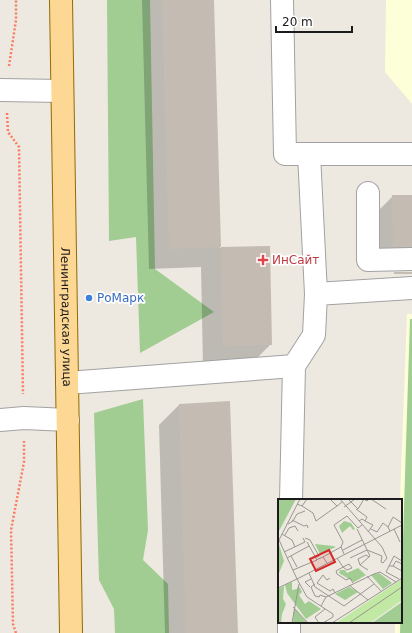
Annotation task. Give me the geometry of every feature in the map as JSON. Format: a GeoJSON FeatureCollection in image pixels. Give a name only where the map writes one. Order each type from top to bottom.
{"type":"FeatureCollection","features":[{"type":"Feature","properties":{"kind":"main road","name":"Ленинградская улица"},"geometry":{"type":"LineString","coordinates":[[61,0],[71,633]]}},
{"type":"Feature","properties":{"kind":"street"},"geometry":{"type":"LineString","coordinates":[[282,0],[285,154],[412,154]]}},
{"type":"Feature","properties":{"kind":"street"},"geometry":{"type":"LineString","coordinates":[[3,90],[62,91]]}},
{"type":"Feature","properties":{"kind":"street"},"geometry":{"type":"LineString","coordinates":[[291,499],[294,366],[314,335],[316,294],[309,154]]}},
{"type":"Feature","properties":{"kind":"street"},"geometry":{"type":"LineString","coordinates":[[368,193],[368,260],[412,260]]}},
{"type":"Feature","properties":{"kind":"street"},"geometry":{"type":"LineString","coordinates":[[316,294],[412,288]]}},
{"type":"Feature","properties":{"kind":"street"},"geometry":{"type":"LineString","coordinates":[[67,383],[294,366]]}},
{"type":"Feature","properties":{"kind":"street"},"geometry":{"type":"LineString","coordinates":[[0,420],[24,418],[68,420]]}},
{"type":"Feature","properties":{"kind":"path"},"geometry":{"type":"LineString","coordinates":[[16,0],[16,20],[3,90],[8,132],[19,147],[24,462],[11,530],[13,624],[16,633]]}},
{"type":"Feature","properties":{"kind":"shaded area"},"geometry":{"type":"Polygon","coordinates":[[[386,0],[412,0],[412,104],[385,72],[386,0]]]}},
{"type":"Feature","properties":{"kind":"shaded area"},"geometry":{"type":"Polygon","coordinates":[[[407,314],[412,314],[412,633],[395,633],[395,623],[402,623],[402,499],[400,499],[407,314]]]}},
{"type":"Feature","properties":{"kind":"green space"},"geometry":{"type":"Polygon","coordinates":[[[107,0],[150,0],[155,269],[214,312],[140,353],[136,237],[109,241],[107,0]]]}},
{"type":"Feature","properties":{"kind":"green space"},"geometry":{"type":"Polygon","coordinates":[[[410,319],[412,319],[412,633],[400,633],[400,623],[402,623],[402,570],[410,319]]]}},
{"type":"Feature","properties":{"kind":"green space"},"geometry":{"type":"Polygon","coordinates":[[[143,399],[148,530],[143,560],[168,584],[169,633],[115,633],[114,609],[99,580],[94,413],[143,399]]]}},
{"type":"Feature","properties":{"kind":"building"},"geometry":{"type":"Polygon","coordinates":[[[162,0],[214,0],[221,247],[169,249],[162,0]]]}},
{"type":"Feature","properties":{"kind":"building"},"geometry":{"type":"Polygon","coordinates":[[[392,195],[412,195],[412,247],[393,247],[392,195]]]}},
{"type":"Feature","properties":{"kind":"building"},"geometry":{"type":"Polygon","coordinates":[[[270,246],[272,345],[223,346],[221,247],[270,246]]]}},
{"type":"Feature","properties":{"kind":"building"},"geometry":{"type":"Polygon","coordinates":[[[394,272],[412,272],[412,274],[394,274],[394,272]]]}},
{"type":"Feature","properties":{"kind":"building"},"geometry":{"type":"Polygon","coordinates":[[[230,401],[238,633],[186,633],[179,404],[230,401]]]}},
{"type":"Feature","properties":{"kind":"place","name":"ИнСайт"},"geometry":{"type":"Point","coordinates":[263,260]}},
{"type":"Feature","properties":{"kind":"place","name":"РоМарк"},"geometry":{"type":"Point","coordinates":[89,298]}}]}
